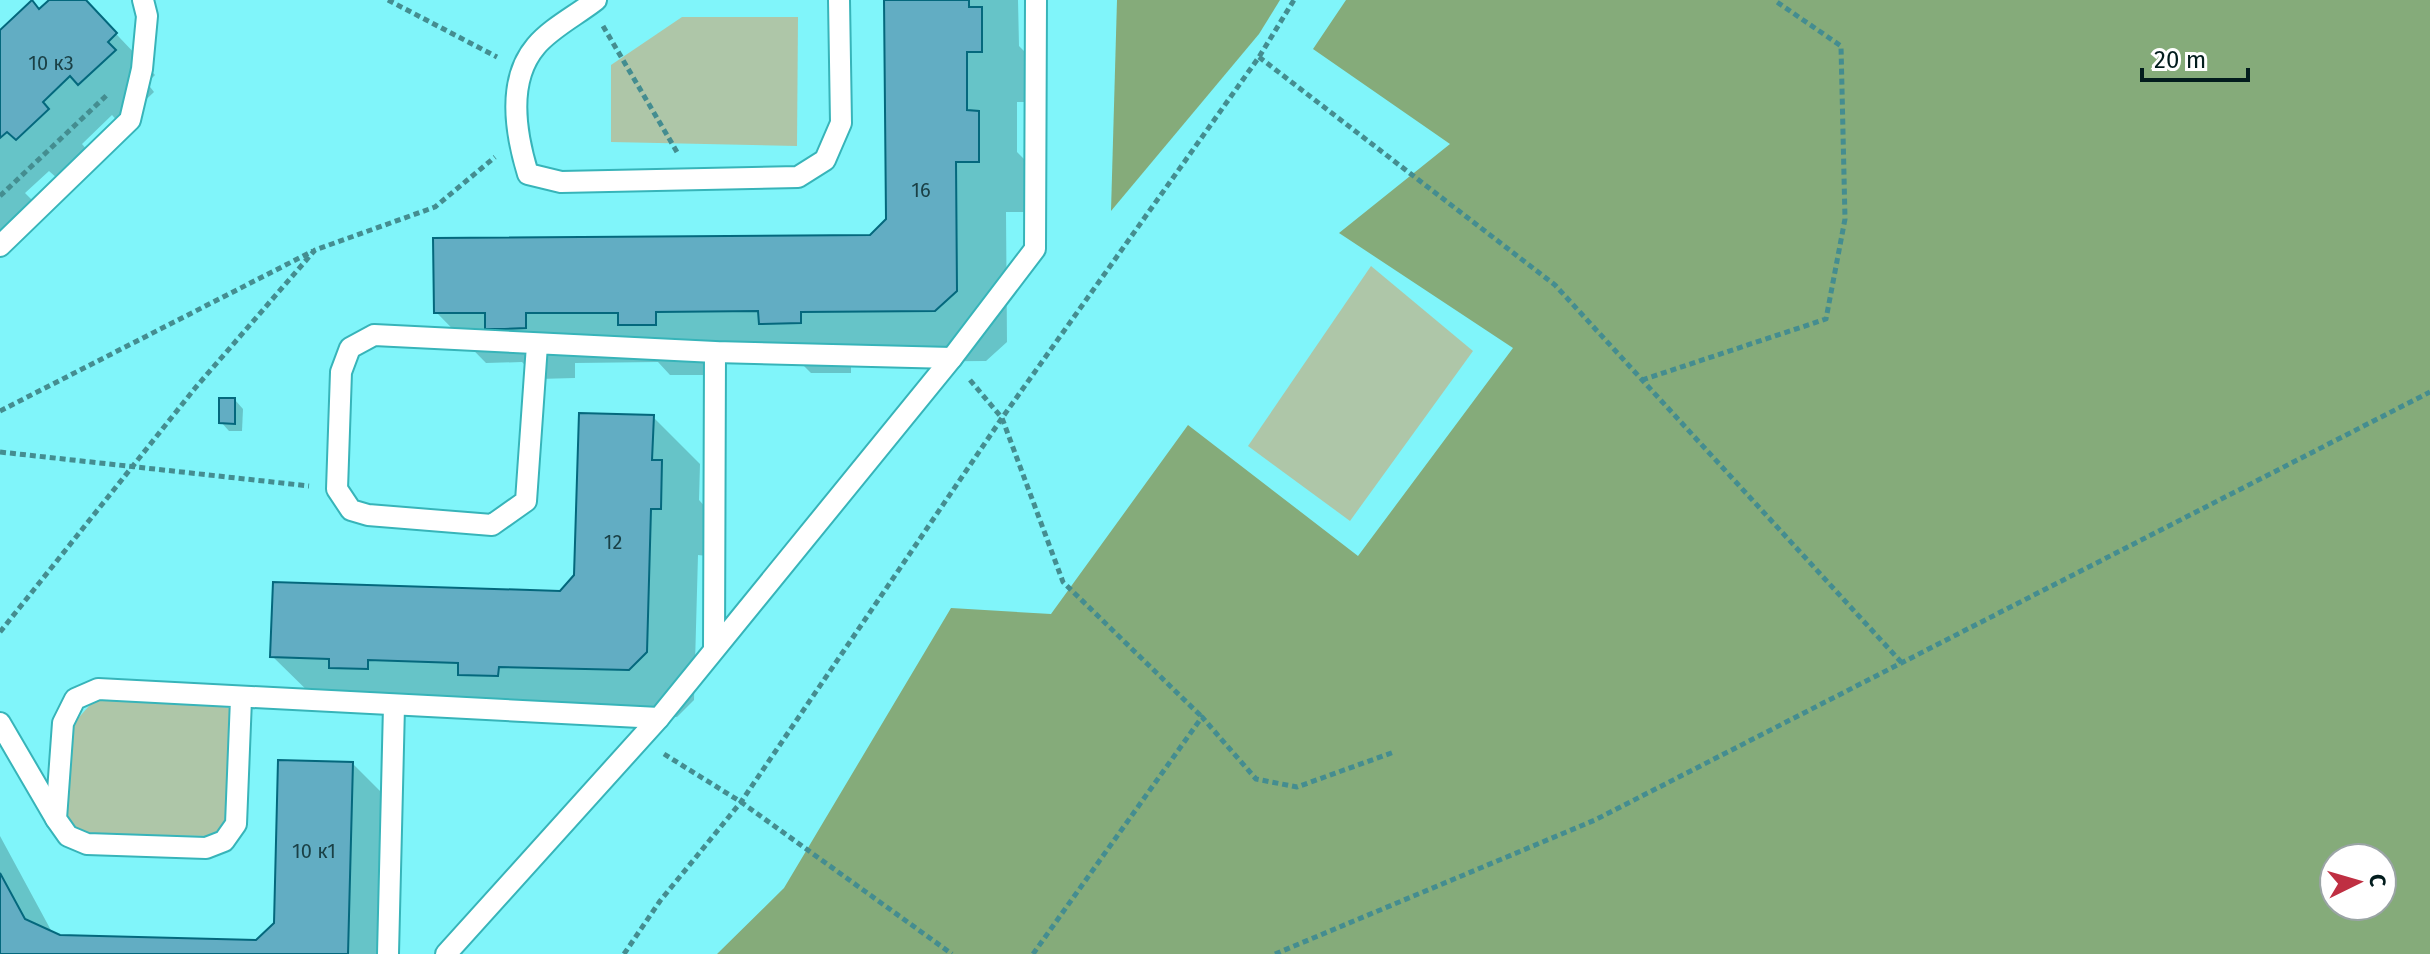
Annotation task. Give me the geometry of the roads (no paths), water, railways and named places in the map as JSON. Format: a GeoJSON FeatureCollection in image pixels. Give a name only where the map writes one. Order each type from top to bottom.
{"type":"FeatureCollection","features":[{"type":"Feature","properties":{"kind":"lane"},"geometry":{"type":"LineString","coordinates":[[0,246],[130,120],[142,69],[147,16],[143,0]]}},
{"type":"Feature","properties":{"kind":"lane"},"geometry":{"type":"LineString","coordinates":[[593,2],[536,46],[521,69],[517,138],[528,174],[561,182],[798,177],[825,160],[841,123],[839,0]]}},
{"type":"Feature","properties":{"kind":"lane"},"geometry":{"type":"LineString","coordinates":[[446,954],[659,718],[952,358],[1035,249],[1036,0]]}},
{"type":"Feature","properties":{"kind":"lane"},"geometry":{"type":"LineString","coordinates":[[537,345],[526,501],[492,525],[368,515],[351,510],[337,489],[341,372],[350,348],[374,335],[537,345],[952,358]]}},
{"type":"Feature","properties":{"kind":"lane"},"geometry":{"type":"LineString","coordinates":[[714,647],[715,352]]}},
{"type":"Feature","properties":{"kind":"lane"},"geometry":{"type":"LineString","coordinates":[[56,819],[63,723],[75,699],[98,689],[241,699],[659,718]]}},
{"type":"Feature","properties":{"kind":"lane"},"geometry":{"type":"LineString","coordinates":[[0,723],[68,836],[87,844],[206,848],[224,841],[236,824],[241,699]]}},
{"type":"Feature","properties":{"kind":"lane"},"geometry":{"type":"LineString","coordinates":[[388,954],[394,706]]}}]}
